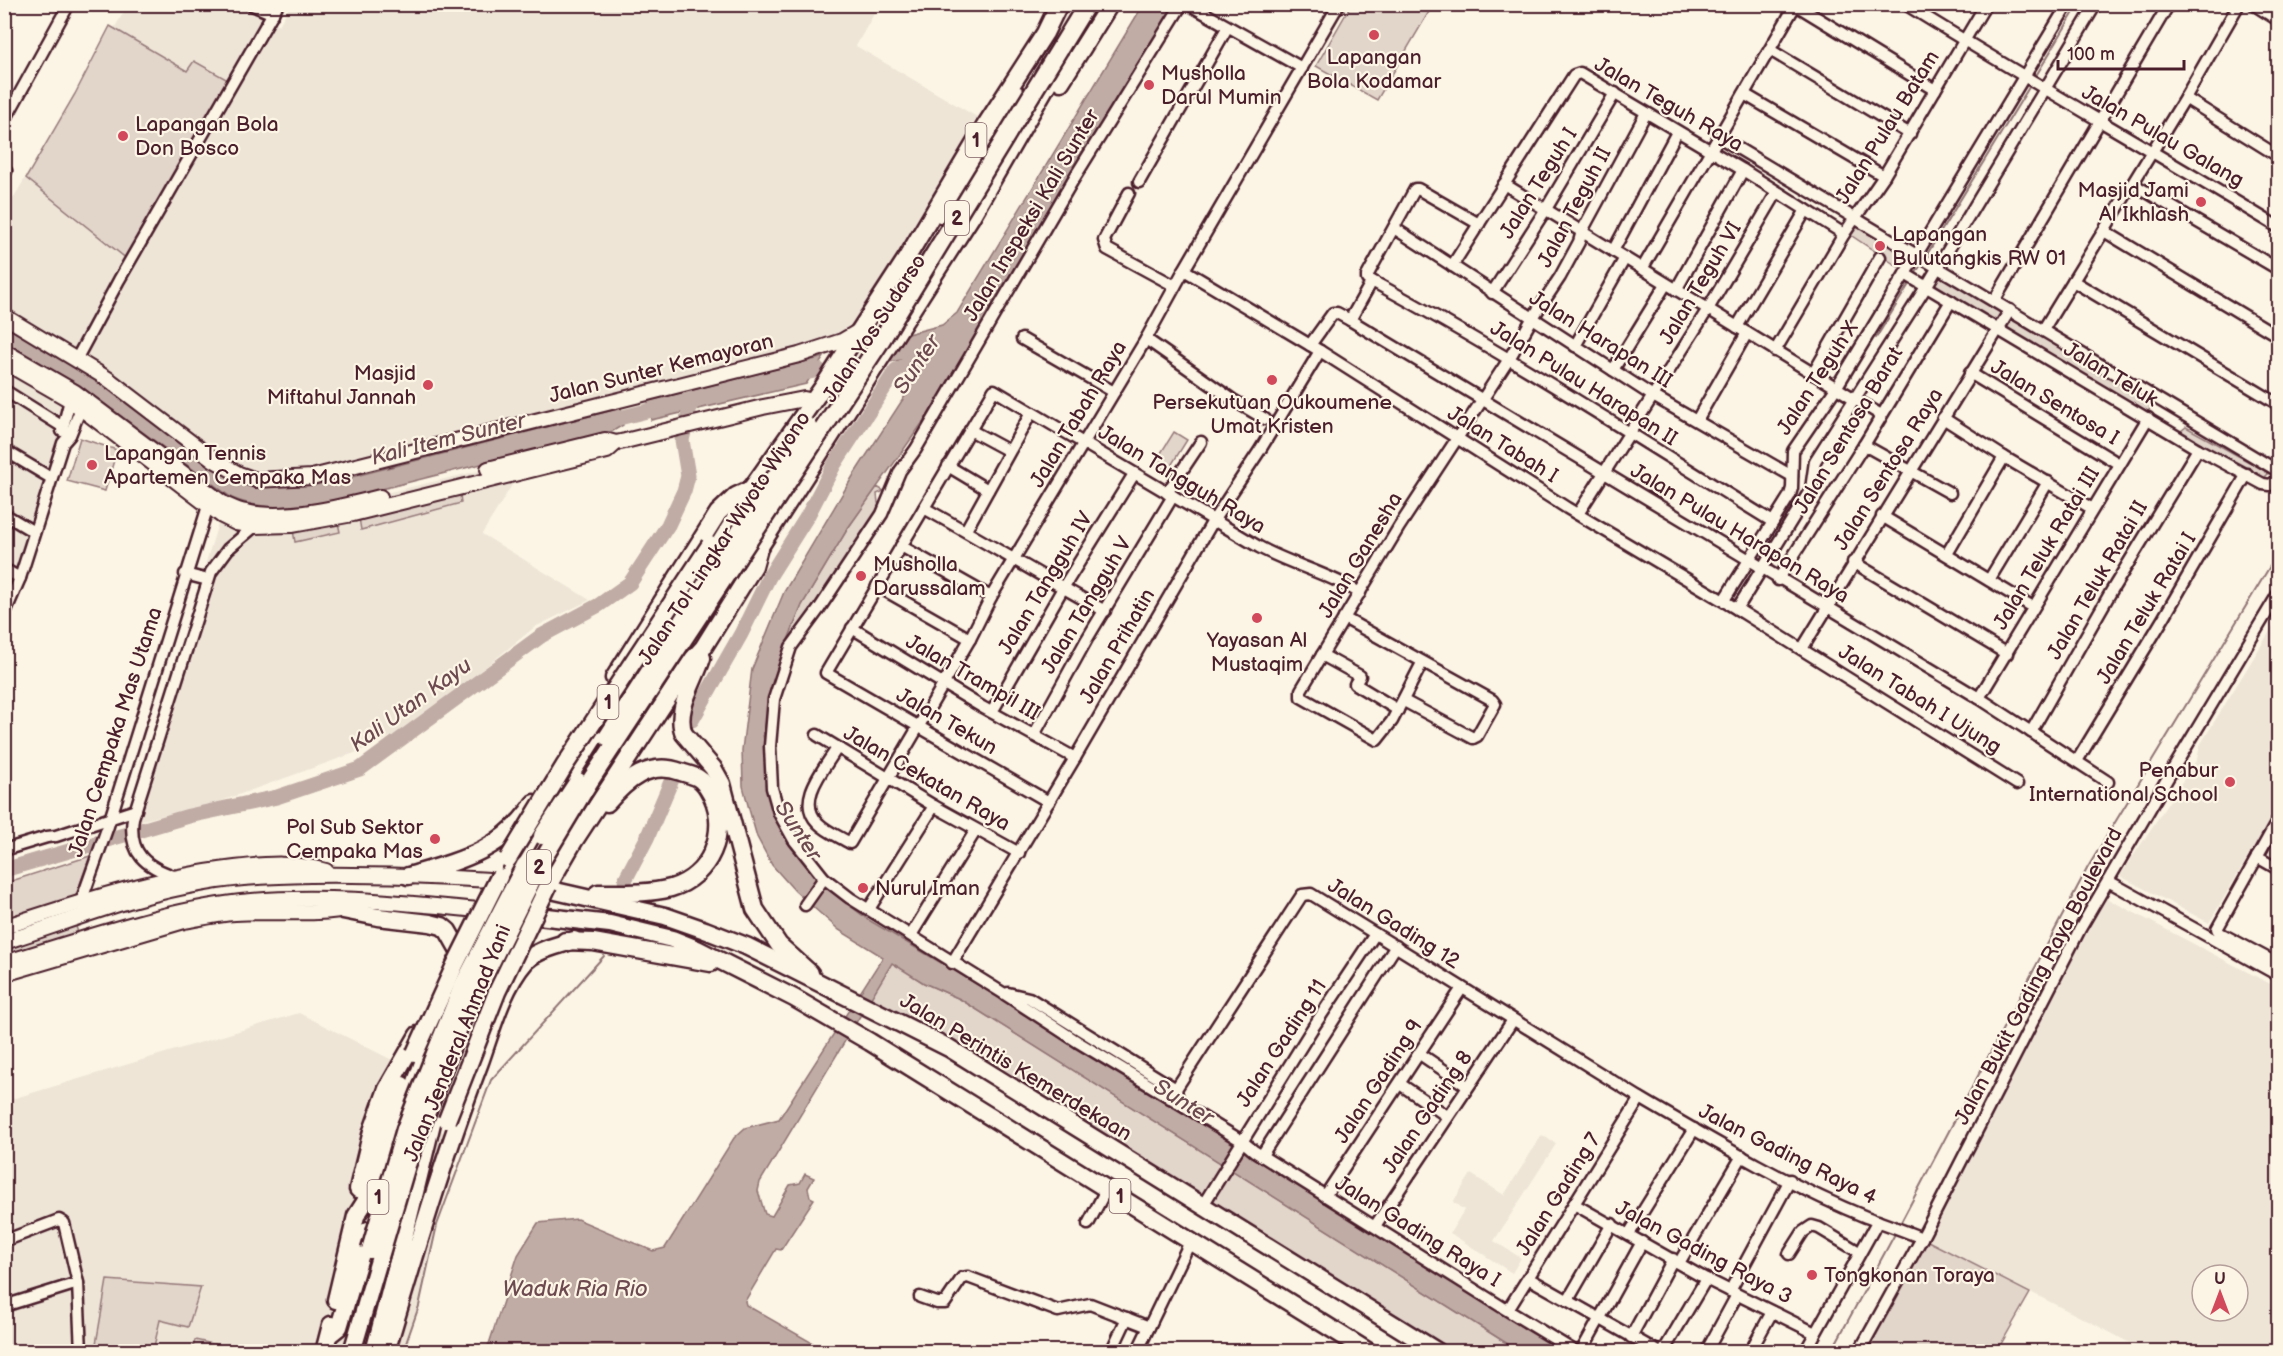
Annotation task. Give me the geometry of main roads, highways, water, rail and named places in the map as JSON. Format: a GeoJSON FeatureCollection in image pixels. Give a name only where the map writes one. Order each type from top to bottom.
{"type":"FeatureCollection","features":[{"type":"Feature","properties":{"kind":"highway","name":"Jalan Yos Sudarso"},"geometry":{"type":"LineString","coordinates":[[542,886],[553,856],[747,559],[759,548],[971,217],[1095,4]]}},
{"type":"Feature","properties":{"kind":"highway"},"geometry":{"type":"LineString","coordinates":[[971,217],[983,210],[1110,4]]}},
{"type":"Feature","properties":{"kind":"highway","name":"Jalan Yos Sudarso"},"geometry":{"type":"LineString","coordinates":[[502,879],[565,765],[735,507],[751,489],[823,387],[846,347],[864,326],[985,126],[1051,23],[1066,5]]}},
{"type":"Feature","properties":{"kind":"highway"},"geometry":{"type":"LineString","coordinates":[[1066,5],[1085,12]]}},
{"type":"Feature","properties":{"kind":"highway","name":"Jalan Tol Lingkar Wiyoto Wiyono"},"geometry":{"type":"LineString","coordinates":[[341,1352],[405,1129],[462,987],[525,865],[927,243],[1066,5]]}},
{"type":"Feature","properties":{"kind":"highway","name":"Jalan Tol Lingkar Wiyoto Wiyono"},"geometry":{"type":"LineString","coordinates":[[352,1352],[407,1165],[456,1036],[539,866],[590,781],[668,667],[879,344],[1085,12]]}},
{"type":"Feature","properties":{"kind":"highway","name":"Jalan Yos Sudarso"},"geometry":{"type":"LineString","coordinates":[[502,879],[691,589],[740,511],[751,489]]}},
{"type":"Feature","properties":{"kind":"highway"},"geometry":{"type":"LineString","coordinates":[[408,876],[440,867],[486,849],[517,827],[718,513],[736,495],[751,489]]}},
{"type":"Feature","properties":{"kind":"highway","name":"Jalan Yos Sudarso"},"geometry":{"type":"LineString","coordinates":[[542,886],[698,654],[754,566],[759,548]]}},
{"type":"Feature","properties":{"kind":"highway"},"geometry":{"type":"LineString","coordinates":[[691,589],[700,603],[709,606],[719,605]]}},
{"type":"Feature","properties":{"kind":"highway"},"geometry":{"type":"LineString","coordinates":[[698,654],[702,659],[681,718],[684,734],[717,773],[726,794],[755,909],[779,945],[808,972],[833,989]]}},
{"type":"Feature","properties":{"kind":"highway"},"geometry":{"type":"LineString","coordinates":[[502,879],[617,901],[651,891],[672,888],[696,874],[715,848],[718,833],[716,805],[706,785],[698,778],[668,767],[643,772],[614,795],[573,841]]}},
{"type":"Feature","properties":{"kind":"highway"},"geometry":{"type":"LineString","coordinates":[[440,867],[470,863],[500,855],[532,835]]}},
{"type":"Feature","properties":{"kind":"highway"},"geometry":{"type":"LineString","coordinates":[[502,879],[520,914]]}},
{"type":"Feature","properties":{"kind":"highway","name":"Jalan Jenderal Ahmad Yani"},"geometry":{"type":"LineString","coordinates":[[328,1335],[339,1327],[410,1095],[440,1016],[490,911],[502,879]]}},
{"type":"Feature","properties":{"kind":"highway","name":"Jalan Jenderal Ahmad Yani"},"geometry":{"type":"LineString","coordinates":[[324,1352],[360,1209],[397,1097],[455,965],[502,879]]}},
{"type":"Feature","properties":{"kind":"highway"},"geometry":{"type":"LineString","coordinates":[[490,911],[512,898],[542,886]]}},
{"type":"Feature","properties":{"kind":"highway","name":"Jalan Jenderal Ahmad Yani"},"geometry":{"type":"LineString","coordinates":[[374,1352],[434,1115],[520,914],[542,886]]}},
{"type":"Feature","properties":{"kind":"highway","name":"Jalan Jenderal Ahmad Yani"},"geometry":{"type":"LineString","coordinates":[[400,1253],[447,1120],[497,992],[542,886]]}},
{"type":"Feature","properties":{"kind":"highway","name":"Jalan Perintis Kemerdekaan"},"geometry":{"type":"LineString","coordinates":[[617,901],[666,916],[746,946],[949,1048],[1438,1352]]}},
{"type":"Feature","properties":{"kind":"highway"},"geometry":{"type":"LineString","coordinates":[[343,909],[378,917],[430,922],[442,926],[448,931],[465,961]]}},
{"type":"Feature","properties":{"kind":"highway","name":"1"},"geometry":{"type":"LineString","coordinates":[[490,911],[616,926],[672,939],[697,949],[835,1021],[1370,1352]]}},
{"type":"Feature","properties":{"kind":"highway"},"geometry":{"type":"LineString","coordinates":[[386,1352],[424,1222],[457,1122],[511,984],[531,957],[540,951],[574,940]]}},
{"type":"Feature","properties":{"kind":"highway"},"geometry":{"type":"LineString","coordinates":[[494,971],[528,947],[543,942],[574,940],[632,948],[735,969]]}},
{"type":"Feature","properties":{"kind":"highway"},"geometry":{"type":"LineString","coordinates":[[360,1209],[356,1198],[372,1131],[387,1089],[419,1034],[434,1002],[448,997]]}},
{"type":"Feature","properties":{"kind":"highway"},"geometry":{"type":"LineString","coordinates":[[419,1034],[440,1016]]}},
{"type":"Feature","properties":{"kind":"main road","name":"Jalan Sunter Kemayoran"},"geometry":{"type":"LineString","coordinates":[[4,315],[108,379],[214,460],[239,474],[256,480],[312,477],[800,355],[846,347]]}},
{"type":"Feature","properties":{"kind":"main road"},"geometry":{"type":"LineString","coordinates":[[4,351],[75,392],[224,504],[245,512],[273,515],[306,512],[363,501],[605,440],[616,443]]}},
{"type":"Feature","properties":{"kind":"main road"},"geometry":{"type":"LineString","coordinates":[[4,362],[75,404],[207,506],[236,523],[255,526],[292,525],[345,516],[607,451],[616,443],[784,403],[804,399],[813,401]]}},
{"type":"Feature","properties":{"kind":"main road"},"geometry":{"type":"LineString","coordinates":[[4,927],[81,902],[177,877],[218,869],[282,864],[308,866],[340,875]]}},
{"type":"Feature","properties":{"kind":"main road"},"geometry":{"type":"LineString","coordinates":[[4,942],[82,915],[204,883],[264,876],[340,875],[502,879]]}},
{"type":"Feature","properties":{"kind":"main road"},"geometry":{"type":"LineString","coordinates":[[4,963],[152,920],[252,901],[365,902],[490,911]]}},
{"type":"Feature","properties":{"kind":"main road"},"geometry":{"type":"LineString","coordinates":[[4,974],[184,921],[235,913],[343,909],[365,902]]}},
{"type":"Feature","properties":{"kind":"water","name":"Waduk Ria Rio"},"geometry":{"type":"Polygon","coordinates":[[[1143,5],[1174,5],[928,415],[848,528],[802,605],[781,657],[763,734],[774,811],[812,870],[829,890],[870,921],[1173,1100],[1567,1351],[1519,1351],[960,999],[924,983],[892,963],[760,1182],[758,1191],[765,1214],[772,1216],[790,1185],[800,1183],[805,1174],[814,1178],[808,1188],[810,1197],[814,1199],[781,1250],[776,1249],[745,1301],[746,1305],[816,1345],[820,1351],[483,1352],[489,1344],[518,1255],[538,1223],[577,1219],[653,1251],[665,1248],[734,1138],[745,1128],[779,1119],[883,957],[839,930],[795,891],[772,865],[757,837],[743,786],[742,750],[752,669],[784,592],[853,476],[909,390],[919,357],[889,362],[904,335],[942,325],[957,313],[1143,5]]]}},
{"type":"Feature","properties":{"kind":"water"},"geometry":{"type":"Polygon","coordinates":[[[5,324],[89,373],[239,482],[290,485],[340,480],[621,408],[623,425],[613,431],[334,501],[282,507],[257,505],[232,498],[79,385],[5,342],[5,324]]]}},
{"type":"Feature","properties":{"kind":"water"},"geometry":{"type":"Polygon","coordinates":[[[824,357],[806,384],[651,420],[648,401],[824,357]]]}},
{"type":"Feature","properties":{"kind":"waterway"},"geometry":{"type":"LineString","coordinates":[[2034,79],[2079,4]]}},
{"type":"Feature","properties":{"kind":"waterway"},"geometry":{"type":"LineString","coordinates":[[1926,256],[2031,84]]}},
{"type":"Feature","properties":{"kind":"waterway"},"geometry":{"type":"LineString","coordinates":[[1914,276],[1922,263]]}},
{"type":"Feature","properties":{"kind":"waterway"},"geometry":{"type":"LineString","coordinates":[[1876,338],[1911,281]]}},
{"type":"Feature","properties":{"kind":"waterway","name":"Sunter"},"geometry":{"type":"LineString","coordinates":[[692,720],[741,634],[769,577],[808,515],[834,465],[896,370],[937,351]]}},
{"type":"Feature","properties":{"kind":"waterway","name":"Kali Item Sunter"},"geometry":{"type":"LineString","coordinates":[[796,375],[819,370]]}},
{"type":"Feature","properties":{"kind":"waterway","name":"Kali Utan Kayu"},"geometry":{"type":"LineString","coordinates":[[4,870],[189,816],[277,797],[360,769],[541,636],[599,605],[630,583],[668,525],[684,491],[688,476],[682,440],[692,400]]}},
{"type":"Feature","properties":{"kind":"waterway"},"geometry":{"type":"LineString","coordinates":[[603,422],[667,406]]}},
{"type":"Feature","properties":{"kind":"waterway"},"geometry":{"type":"LineString","coordinates":[[1900,1224],[2088,867],[2278,553]]}},
{"type":"Feature","properties":{"kind":"waterway"},"geometry":{"type":"LineString","coordinates":[[625,880],[647,838],[673,777]]}},
{"type":"Feature","properties":{"kind":"waterway"},"geometry":{"type":"LineString","coordinates":[[403,1352],[419,1306],[437,1225],[491,1080],[604,956]]}},
{"type":"Feature","properties":{"kind":"waterway"},"geometry":{"type":"LineString","coordinates":[[1831,1352],[1896,1232]]}},
{"type":"Feature","properties":{"kind":"place","name":"Lapangan Bola Kodamar"},"geometry":{"type":"Point","coordinates":[1374,35]}},
{"type":"Feature","properties":{"kind":"place","name":"Musholla Darul Mumin"},"geometry":{"type":"Point","coordinates":[1149,85]}},
{"type":"Feature","properties":{"kind":"place","name":"Lapangan Bola Don Bosco"},"geometry":{"type":"Point","coordinates":[123,136]}},
{"type":"Feature","properties":{"kind":"place","name":"Masjid Jami Al Ikhlash"},"geometry":{"type":"Point","coordinates":[2201,202]}},
{"type":"Feature","properties":{"kind":"place","name":"Lapangan Bulutangkis RW 01"},"geometry":{"type":"Point","coordinates":[1880,246]}},
{"type":"Feature","properties":{"kind":"place","name":"Persekutuan Oukoumene Umat Kristen"},"geometry":{"type":"Point","coordinates":[1272,380]}},
{"type":"Feature","properties":{"kind":"place","name":"Masjid Miftahul Jannah"},"geometry":{"type":"Point","coordinates":[428,385]}},
{"type":"Feature","properties":{"kind":"place","name":"Lapangan Tennis Apartemen Cempaka Mas"},"geometry":{"type":"Point","coordinates":[92,465]}},
{"type":"Feature","properties":{"kind":"place","name":"Musholla Darussalam"},"geometry":{"type":"Point","coordinates":[861,576]}},
{"type":"Feature","properties":{"kind":"place","name":"Yayasan Al Mustaqim"},"geometry":{"type":"Point","coordinates":[1257,618]}},
{"type":"Feature","properties":{"kind":"place","name":"Penabur International School"},"geometry":{"type":"Point","coordinates":[2230,782]}},
{"type":"Feature","properties":{"kind":"place","name":"Pol Sub Sektor Cempaka Mas"},"geometry":{"type":"Point","coordinates":[435,839]}},
{"type":"Feature","properties":{"kind":"place","name":"Nurul Iman"},"geometry":{"type":"Point","coordinates":[863,888]}},
{"type":"Feature","properties":{"kind":"place","name":"Tongkonan Toraya"},"geometry":{"type":"Point","coordinates":[1812,1275]}}]}
